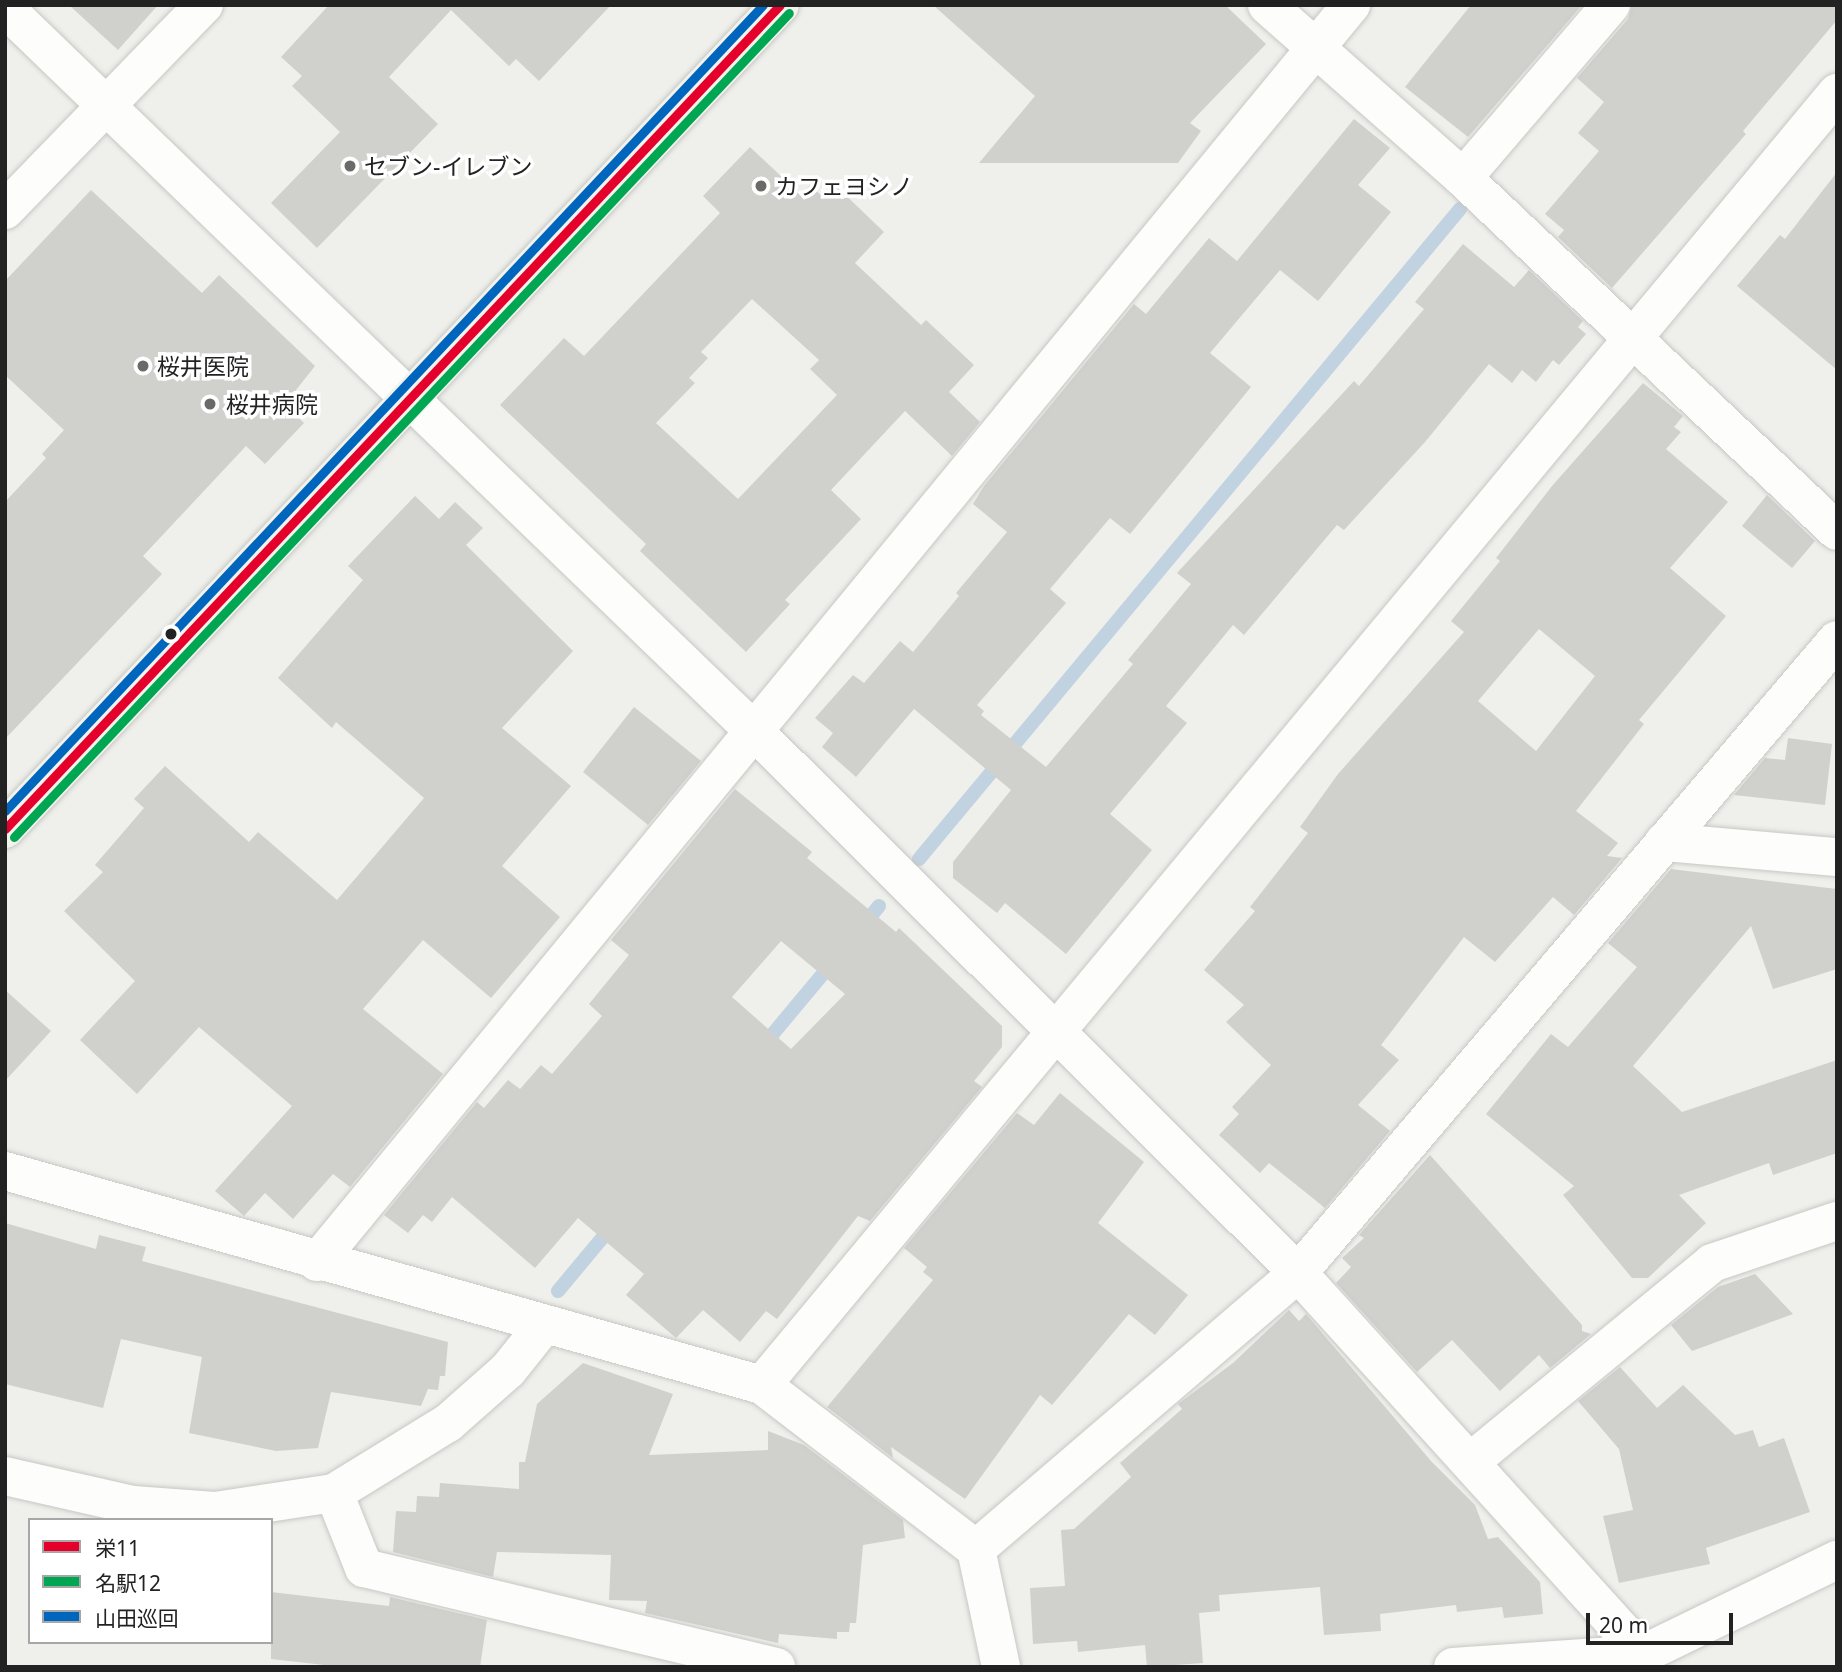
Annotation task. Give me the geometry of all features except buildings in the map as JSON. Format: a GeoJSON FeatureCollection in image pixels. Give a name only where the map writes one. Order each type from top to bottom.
{"type":"FeatureCollection","features":[{"type":"Feature","properties":{"kind":"main road"},"geometry":{"type":"LineString","coordinates":[[5,830],[780,5]]}},
{"type":"Feature","properties":{"kind":"street"},"geometry":{"type":"LineString","coordinates":[[5,210],[204,5]]}},
{"type":"Feature","properties":{"kind":"street"},"geometry":{"type":"LineString","coordinates":[[1267,5],[1463,178],[1837,531]]}},
{"type":"Feature","properties":{"kind":"street"},"geometry":{"type":"LineString","coordinates":[[317,1262],[1351,5]]}},
{"type":"Feature","properties":{"kind":"street"},"geometry":{"type":"LineString","coordinates":[[1463,178],[1611,5]]}},
{"type":"Feature","properties":{"kind":"street"},"geometry":{"type":"LineString","coordinates":[[5,8],[408,401],[754,731],[1298,1273],[1470,1462],[1643,1660]]}},
{"type":"Feature","properties":{"kind":"street"},"geometry":{"type":"LineString","coordinates":[[762,1385],[1058,1034],[1632,335],[1837,93]]}},
{"type":"Feature","properties":{"kind":"street"},"geometry":{"type":"LineString","coordinates":[[976,1549],[1298,1273],[1837,640]]}},
{"type":"Feature","properties":{"kind":"street"},"geometry":{"type":"LineString","coordinates":[[1664,842],[1837,857]]}},
{"type":"Feature","properties":{"kind":"street"},"geometry":{"type":"LineString","coordinates":[[5,1171],[317,1262],[762,1385],[976,1549],[1001,1667]]}},
{"type":"Feature","properties":{"kind":"street"},"geometry":{"type":"LineString","coordinates":[[1470,1462],[1712,1263],[1837,1221]]}},
{"type":"Feature","properties":{"kind":"street"},"geometry":{"type":"LineString","coordinates":[[5,1476],[134,1505],[215,1511],[334,1493],[448,1423],[508,1370],[544,1325]]}},
{"type":"Feature","properties":{"kind":"street"},"geometry":{"type":"LineString","coordinates":[[334,1493],[364,1568],[715,1660],[776,1667]]}},
{"type":"Feature","properties":{"kind":"street"},"geometry":{"type":"LineString","coordinates":[[1453,1667],[1643,1660],[1837,1560]]}},
{"type":"Feature","properties":{"kind":"waterway"},"geometry":{"type":"LineString","coordinates":[[919,859],[1460,209]]}},
{"type":"Feature","properties":{"kind":"waterway"},"geometry":{"type":"LineString","coordinates":[[862,927],[879,906]]}},
{"type":"Feature","properties":{"kind":"waterway"},"geometry":{"type":"LineString","coordinates":[[761,1048],[833,962]]}},
{"type":"Feature","properties":{"kind":"waterway"},"geometry":{"type":"LineString","coordinates":[[558,1291],[613,1225]]}},
{"type":"Feature","properties":{"kind":"transit line","name":"山田巡回"},"geometry":{"type":"LineString","coordinates":[[5,811],[763,5]]}},
{"type":"Feature","properties":{"kind":"transit line","name":"栄11"},"geometry":{"type":"LineString","coordinates":[[5,829],[780,5]]}},
{"type":"Feature","properties":{"kind":"transit line","name":"名駅12"},"geometry":{"type":"LineString","coordinates":[[14,837],[789,13]]}},
{"type":"Feature","properties":{"kind":"place","name":"セブン-イレブン"},"geometry":{"type":"Point","coordinates":[350,166]}},
{"type":"Feature","properties":{"kind":"place","name":"カフェヨシノ"},"geometry":{"type":"Point","coordinates":[761,186]}},
{"type":"Feature","properties":{"kind":"place","name":"桜井医院"},"geometry":{"type":"Point","coordinates":[143,366]}},
{"type":"Feature","properties":{"kind":"place","name":"桜井病院"},"geometry":{"type":"Point","coordinates":[210,404]}}]}
